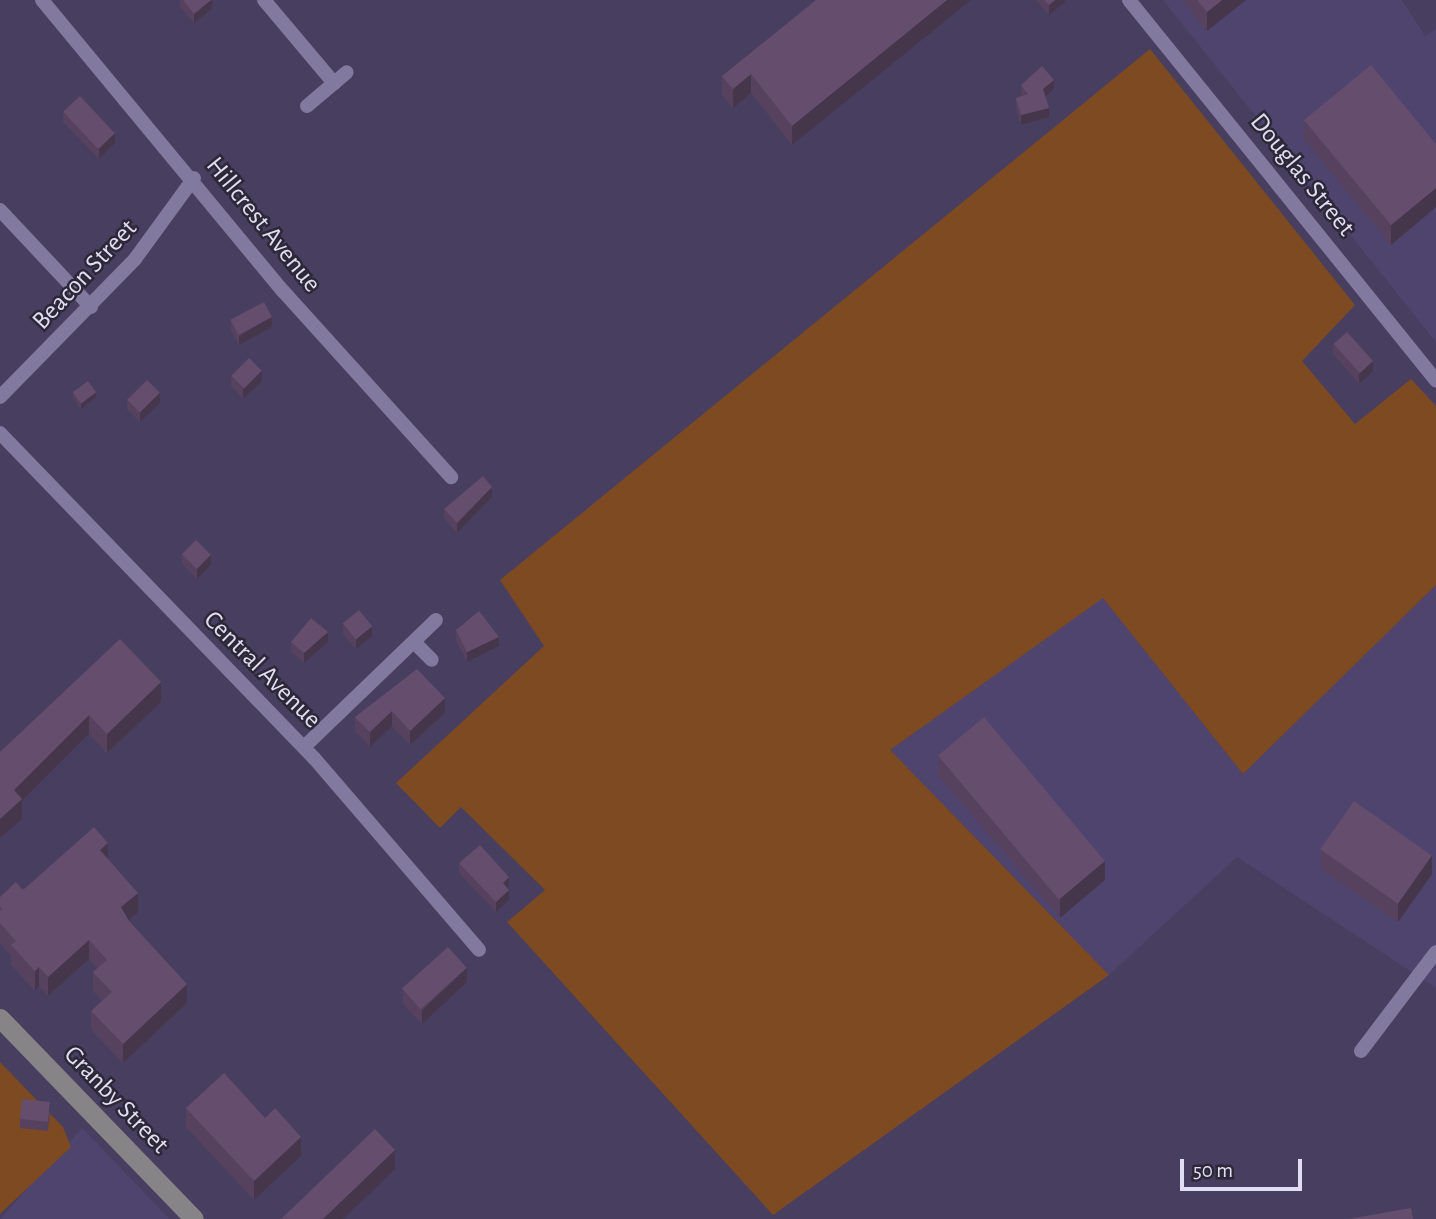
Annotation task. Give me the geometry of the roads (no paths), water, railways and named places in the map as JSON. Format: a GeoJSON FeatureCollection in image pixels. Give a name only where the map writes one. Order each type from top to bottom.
{"type":"FeatureCollection","features":[{"type":"Feature","properties":{"kind":"main road","name":"Granby Street"},"geometry":{"type":"LineString","coordinates":[[0,1017],[194,1219]]}},
{"type":"Feature","properties":{"kind":"street","name":"Hillcrest Avenue"},"geometry":{"type":"LineString","coordinates":[[41,0],[194,178],[283,291],[451,477]]}},
{"type":"Feature","properties":{"kind":"street"},"geometry":{"type":"LineString","coordinates":[[264,0],[334,83]]}},
{"type":"Feature","properties":{"kind":"street","name":"Douglas Street"},"geometry":{"type":"LineString","coordinates":[[1129,0],[1436,381]]}},
{"type":"Feature","properties":{"kind":"street"},"geometry":{"type":"LineString","coordinates":[[307,106],[347,72]]}},
{"type":"Feature","properties":{"kind":"street","name":"Beacon Street"},"geometry":{"type":"LineString","coordinates":[[0,397],[91,307],[161,228],[194,178]]}},
{"type":"Feature","properties":{"kind":"street"},"geometry":{"type":"LineString","coordinates":[[0,210],[91,307]]}},
{"type":"Feature","properties":{"kind":"street","name":"Central Avenue"},"geometry":{"type":"LineString","coordinates":[[0,433],[304,747],[479,950]]}},
{"type":"Feature","properties":{"kind":"street"},"geometry":{"type":"LineString","coordinates":[[304,747],[436,621]]}},
{"type":"Feature","properties":{"kind":"street"},"geometry":{"type":"LineString","coordinates":[[414,642],[432,660]]}},
{"type":"Feature","properties":{"kind":"street"},"geometry":{"type":"LineString","coordinates":[[1361,1051],[1436,952]]}}]}
